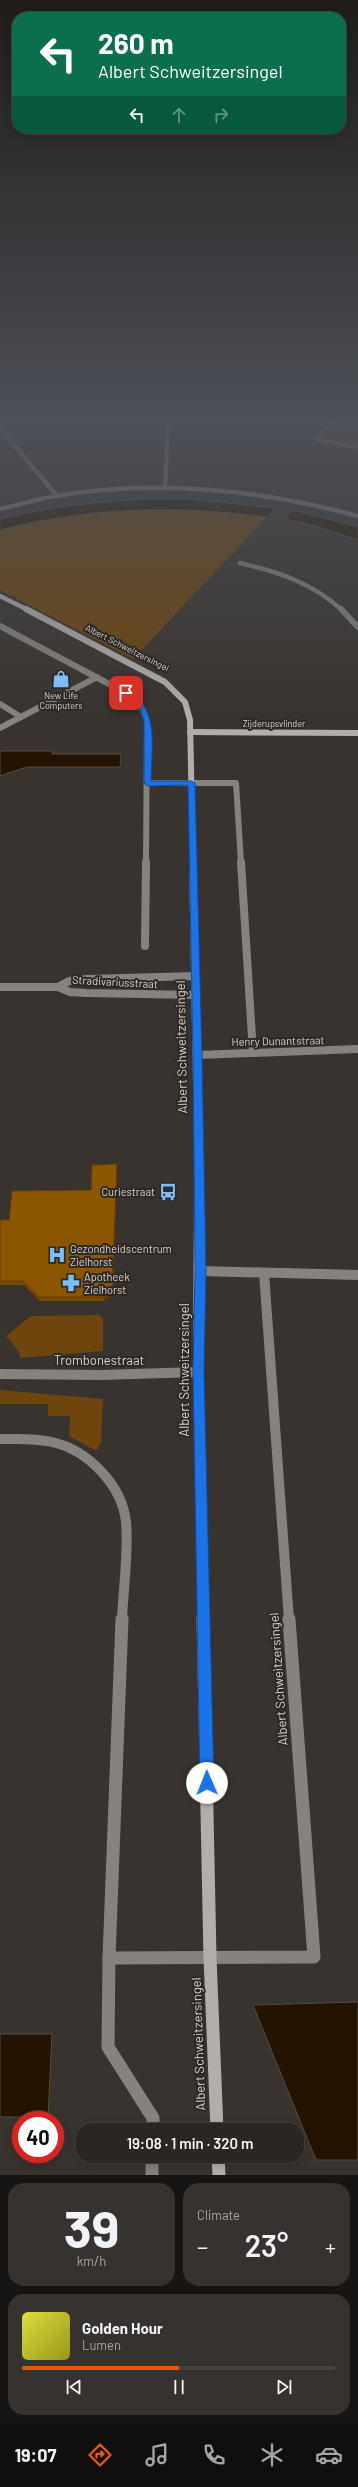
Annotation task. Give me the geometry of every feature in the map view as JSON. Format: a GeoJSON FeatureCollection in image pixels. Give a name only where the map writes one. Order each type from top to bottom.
{"type":"FeatureCollection","features":[{"type":"Feature","properties":{"kind":"street"},"geometry":{"type":"LineString","coordinates":[[240,563],[272,570],[311,584],[335,602],[358,626]]}},
{"type":"Feature","properties":{"kind":"street","name":"Albert Schweitzersingel"},"geometry":{"type":"LineString","coordinates":[[0,596],[165,682],[185,702],[190,720],[198,1055],[200,1271],[198,1372],[210,1957],[217,2123]]}},
{"type":"Feature","properties":{"kind":"street"},"geometry":{"type":"LineString","coordinates":[[0,626],[136,698],[145,711],[148,720],[144,946]]}},
{"type":"Feature","properties":{"kind":"street"},"geometry":{"type":"LineString","coordinates":[[0,728],[97,677]]}},
{"type":"Feature","properties":{"kind":"street"},"geometry":{"type":"LineString","coordinates":[[0,704],[22,717]]}},
{"type":"Feature","properties":{"kind":"street","name":"Zijderupsvlinder"},"geometry":{"type":"LineString","coordinates":[[190,732],[358,733]]}},
{"type":"Feature","properties":{"kind":"street"},"geometry":{"type":"LineString","coordinates":[[147,783],[236,783],[253,1053]]}},
{"type":"Feature","properties":{"kind":"street","name":"Stradivariusstraat"},"geometry":{"type":"LineString","coordinates":[[58,987],[69,981],[87,979],[196,976]]}},
{"type":"Feature","properties":{"kind":"street","name":"Stradivariusstraat"},"geometry":{"type":"LineString","coordinates":[[0,987],[58,987],[70,992],[86,994],[196,995]]}},
{"type":"Feature","properties":{"kind":"street","name":"Henry Dunantstraat"},"geometry":{"type":"LineString","coordinates":[[198,1055],[358,1049]]}},
{"type":"Feature","properties":{"kind":"street"},"geometry":{"type":"LineString","coordinates":[[200,1271],[358,1275]]}},
{"type":"Feature","properties":{"kind":"street","name":"Albert Schweitzersingel"},"geometry":{"type":"LineString","coordinates":[[109,1958],[314,1957],[264,1273]]}},
{"type":"Feature","properties":{"kind":"street","name":"Trombonestraat"},"geometry":{"type":"LineString","coordinates":[[0,1374],[101,1375],[198,1372]]}},
{"type":"Feature","properties":{"kind":"street"},"geometry":{"type":"LineString","coordinates":[[0,1439],[29,1439],[53,1442],[75,1450],[96,1466],[120,1498],[126,1522],[109,1958],[108,2047],[153,2118],[153,2123]]}},
{"type":"Feature","properties":{"kind":"street"},"geometry":{"type":"LineString","coordinates":[[152,2163],[152,2175]]}},
{"type":"Feature","properties":{"kind":"street"},"geometry":{"type":"LineString","coordinates":[[218,2163],[219,2175]]}},
{"type":"Feature","properties":{"kind":"shaded area"},"geometry":{"type":"Polygon","coordinates":[[[11,516],[70,516],[33,522],[0,530],[0,519],[11,516]]]}},
{"type":"Feature","properties":{"kind":"shaded area"},"geometry":{"type":"Polygon","coordinates":[[[66,516],[267,517],[133,659],[0,590],[0,530],[66,516]]]}},
{"type":"Feature","properties":{"kind":"shaded area"},"geometry":{"type":"Polygon","coordinates":[[[287,516],[318,516],[358,527],[358,540],[312,525],[285,519],[287,516]]]}},
{"type":"Feature","properties":{"kind":"shaded area"},"geometry":{"type":"Polygon","coordinates":[[[0,751],[52,751],[52,754],[121,754],[120,767],[27,767],[0,776],[0,751]]]}},
{"type":"Feature","properties":{"kind":"shaded area"},"geometry":{"type":"Polygon","coordinates":[[[99,1315],[103,1319],[103,1351],[20,1358],[19,1352],[6,1336],[31,1316],[99,1315]]]}},
{"type":"Feature","properties":{"kind":"shaded area"},"geometry":{"type":"Polygon","coordinates":[[[0,1390],[103,1399],[101,1442],[96,1451],[69,1436],[70,1416],[48,1416],[48,1404],[0,1404],[0,1390]]]}},
{"type":"Feature","properties":{"kind":"shaded area"},"geometry":{"type":"Polygon","coordinates":[[[358,2002],[358,2160],[316,2160],[304,2130],[304,2123],[301,2123],[253,2005],[358,2002]]]}},
{"type":"Feature","properties":{"kind":"shaded area"},"geometry":{"type":"Polygon","coordinates":[[[0,2034],[52,2034],[48,2111],[12,2111],[12,2117],[0,2117],[0,2034]]]}},
{"type":"Feature","properties":{"kind":"building","name":"Gezondheidscentrum Zielhorst"},"geometry":{"type":"Polygon","coordinates":[[[117,1164],[112,1290],[103,1297],[39,1297],[23,1281],[0,1281],[0,1220],[9,1220],[12,1191],[91,1190],[92,1165],[117,1164]]]}},
{"type":"Feature","properties":{"kind":"place","name":"New Life Computers"},"geometry":{"type":"Point","coordinates":[61,679]}},
{"type":"Feature","properties":{"kind":"place","name":"Curiestraat"},"geometry":{"type":"Point","coordinates":[168,1192]}},
{"type":"Feature","properties":{"kind":"place","name":"Gezondheidscentrum Zielhorst"},"geometry":{"type":"Point","coordinates":[57,1255]}},
{"type":"Feature","properties":{"kind":"place","name":"Apotheek Zielhorst"},"geometry":{"type":"Point","coordinates":[71,1283]}},
{"type":"Feature","properties":{"kind":"route"},"geometry":{"type":"LineString","coordinates":[[126,693],[136,698],[145,711],[148,720],[147,783],[191,783],[198,1055],[197,1140],[200,1271],[198,1372],[207,1783]]}}]}
